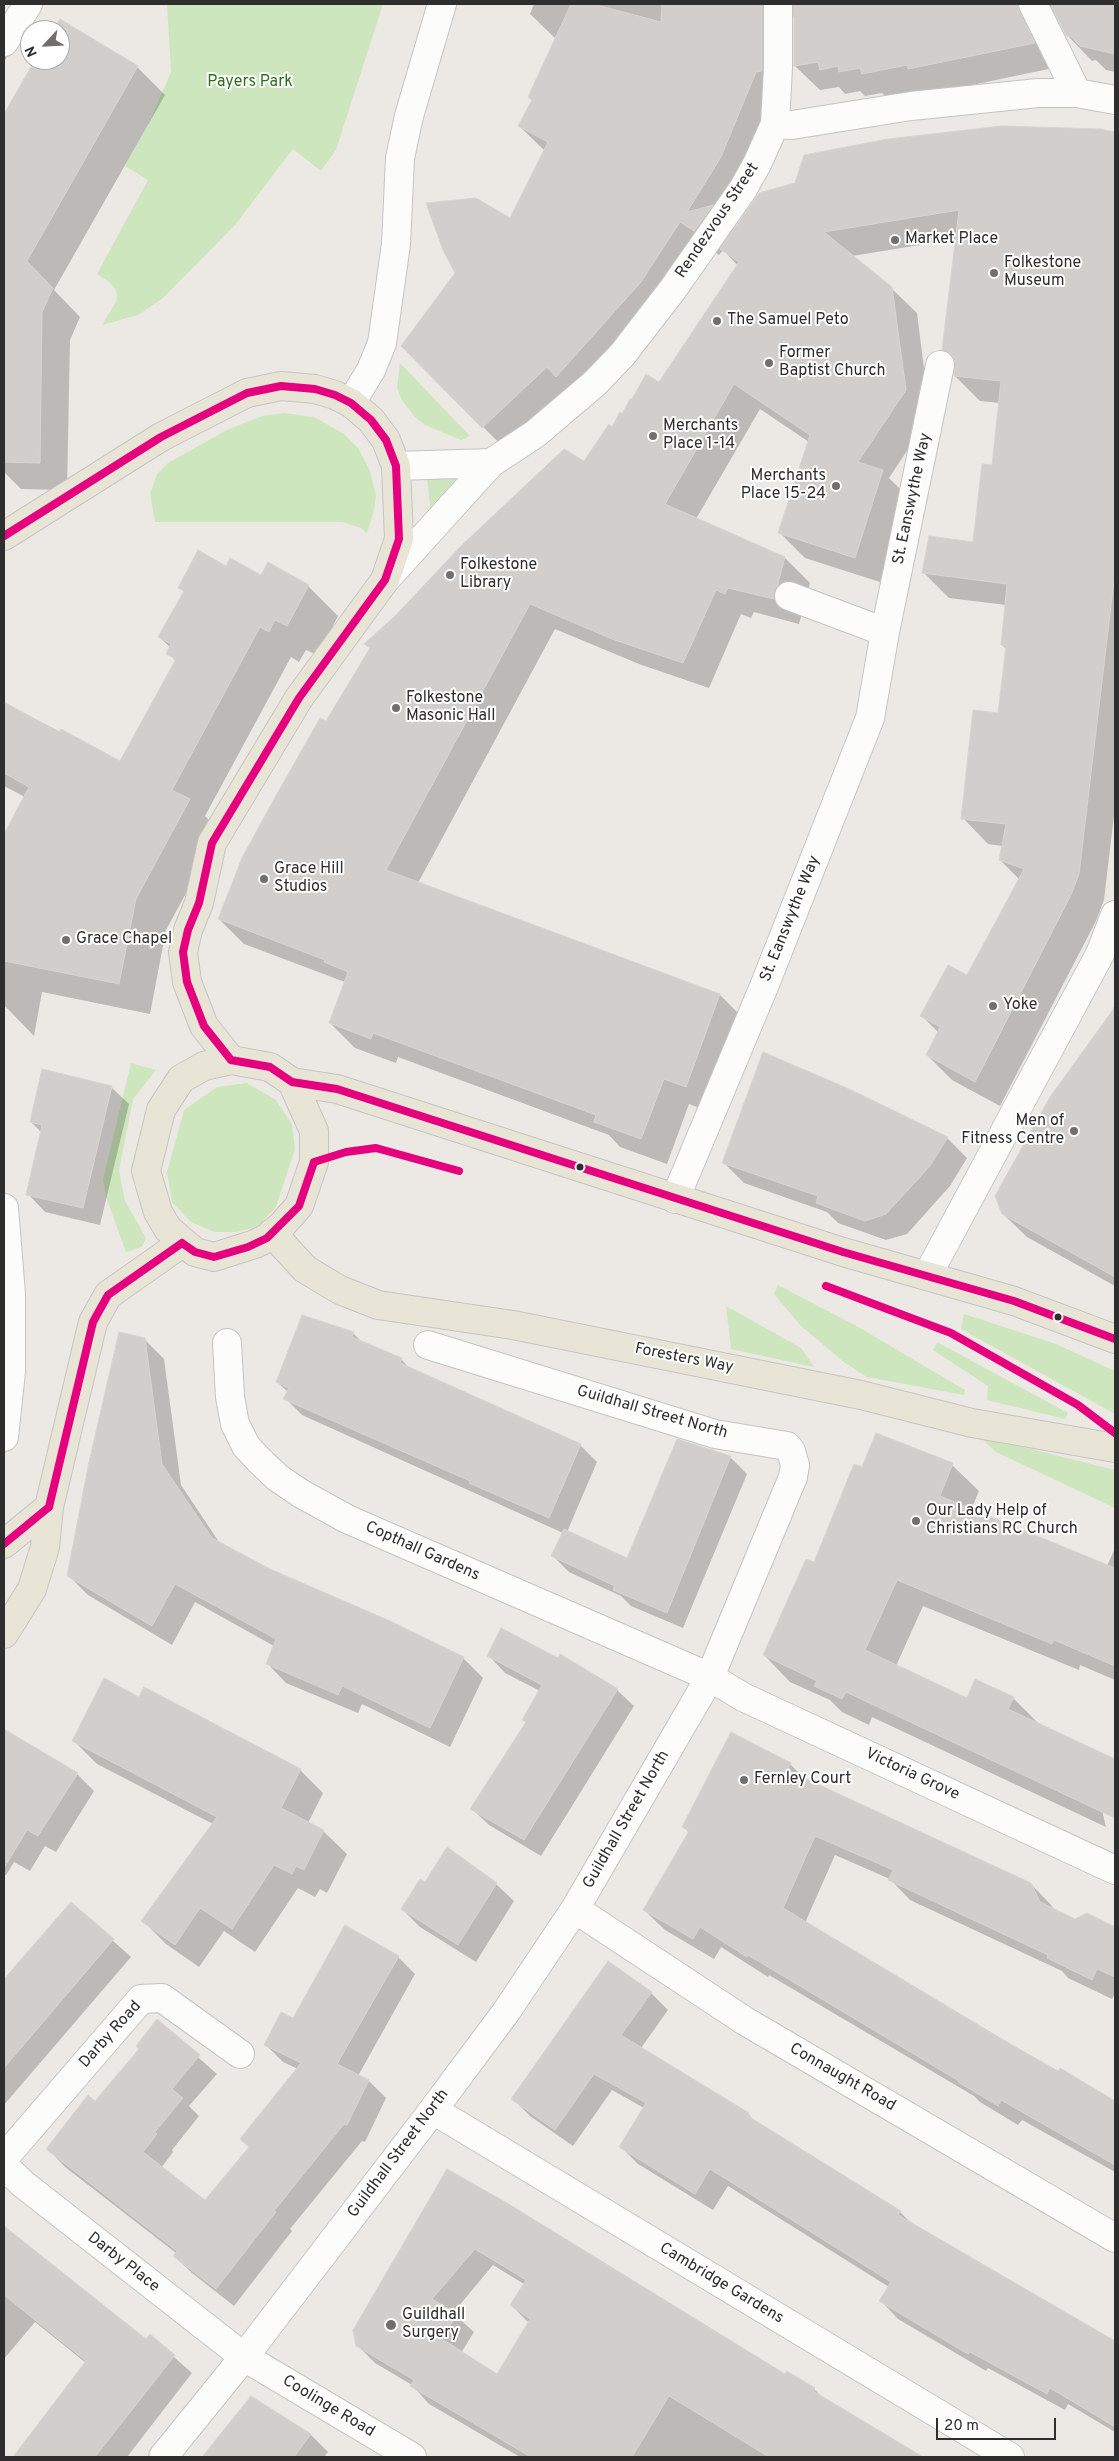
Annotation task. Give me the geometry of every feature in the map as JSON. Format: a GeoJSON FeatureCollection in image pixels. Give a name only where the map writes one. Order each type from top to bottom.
{"type":"FeatureCollection","features":[{"type":"Feature","properties":{"kind":"main road"},"geometry":{"type":"LineString","coordinates":[[4,536],[161,437],[247,393],[281,386],[315,389],[351,403],[371,420],[386,440],[396,466],[399,539],[385,580],[299,698],[212,843],[199,903],[188,930],[183,952],[187,982],[204,1026],[231,1060]]}},
{"type":"Feature","properties":{"kind":"main road"},"geometry":{"type":"LineString","coordinates":[[292,1082],[314,1131],[314,1162],[299,1206],[272,1234],[248,1246],[214,1257],[195,1252],[182,1243],[168,1229],[158,1212],[146,1171],[161,1110],[181,1079],[204,1066],[231,1060],[270,1068],[292,1082],[337,1089],[675,1199],[927,1276],[1014,1300],[1115,1339]]}},
{"type":"Feature","properties":{"kind":"main road","name":"Foresters Way"},"geometry":{"type":"LineString","coordinates":[[272,1234],[305,1269],[340,1290],[378,1305],[513,1325],[861,1395],[972,1423],[1115,1448]]}},
{"type":"Feature","properties":{"kind":"main road"},"geometry":{"type":"LineString","coordinates":[[4,1634],[32,1589],[45,1548],[49,1507],[93,1322],[108,1295],[182,1243]]}},
{"type":"Feature","properties":{"kind":"main road"},"geometry":{"type":"LineString","coordinates":[[4,1544],[49,1507]]}},
{"type":"Feature","properties":{"kind":"street"},"geometry":{"type":"LineString","coordinates":[[4,42],[28,4]]}},
{"type":"Feature","properties":{"kind":"street"},"geometry":{"type":"LineString","coordinates":[[351,403],[371,370],[382,343],[396,244],[400,158],[409,116],[442,4]]}},
{"type":"Feature","properties":{"kind":"street"},"geometry":{"type":"LineString","coordinates":[[778,4],[778,68],[775,124],[792,125],[911,106],[1038,93],[1077,92],[1115,100]]}},
{"type":"Feature","properties":{"kind":"street"},"geometry":{"type":"LineString","coordinates":[[1034,4],[1077,92]]}},
{"type":"Feature","properties":{"kind":"street","name":"Rendezvous Street"},"geometry":{"type":"LineString","coordinates":[[385,580],[491,463],[535,434],[594,384],[622,355],[673,289],[743,188],[757,164],[775,124]]}},
{"type":"Feature","properties":{"kind":"street","name":"St. Eanswythe Way"},"geometry":{"type":"LineString","coordinates":[[675,1199],[765,984],[870,718],[885,632],[940,365]]}},
{"type":"Feature","properties":{"kind":"street"},"geometry":{"type":"LineString","coordinates":[[396,466],[491,463]]}},
{"type":"Feature","properties":{"kind":"street"},"geometry":{"type":"LineString","coordinates":[[789,596],[885,632]]}},
{"type":"Feature","properties":{"kind":"street"},"geometry":{"type":"LineString","coordinates":[[927,1276],[1100,954],[1115,915]]}},
{"type":"Feature","properties":{"kind":"street"},"geometry":{"type":"LineString","coordinates":[[4,1208],[11,1294],[11,1372],[4,1437]]}},
{"type":"Feature","properties":{"kind":"street","name":"Copthall Gardens"},"geometry":{"type":"LineString","coordinates":[[227,1343],[230,1397],[235,1424],[246,1446],[278,1478],[347,1519],[710,1677]]}},
{"type":"Feature","properties":{"kind":"street","name":"Guildhall Street North"},"geometry":{"type":"LineString","coordinates":[[163,2457],[244,2358],[433,2110],[506,2012],[575,1909],[710,1677],[793,1477],[795,1464],[791,1451],[787,1446],[715,1434],[428,1345]]}},
{"type":"Feature","properties":{"kind":"street","name":"Victoria Grove"},"geometry":{"type":"LineString","coordinates":[[710,1677],[743,1697],[1115,1870]]}},
{"type":"Feature","properties":{"kind":"street","name":"Connaught Road"},"geometry":{"type":"LineString","coordinates":[[575,1909],[746,2021],[1115,2238]]}},
{"type":"Feature","properties":{"kind":"street","name":"Darby Road"},"geometry":{"type":"LineString","coordinates":[[4,2158],[141,1999],[162,1998],[240,2054]]}},
{"type":"Feature","properties":{"kind":"street","name":"Cambridge Gardens"},"geometry":{"type":"LineString","coordinates":[[433,2110],[1010,2457]]}},
{"type":"Feature","properties":{"kind":"street","name":"Darby Place"},"geometry":{"type":"LineString","coordinates":[[4,2166],[22,2184],[244,2358]]}},
{"type":"Feature","properties":{"kind":"street","name":"Coolinge Road"},"geometry":{"type":"LineString","coordinates":[[244,2358],[412,2457]]}},
{"type":"Feature","properties":{"kind":"green space","name":"Payers Park"},"geometry":{"type":"Polygon","coordinates":[[[167,4],[383,4],[336,150],[321,171],[293,149],[235,225],[163,298],[138,315],[102,325],[116,302],[117,295],[115,288],[97,274],[148,180],[125,166],[147,127],[171,72],[167,4]]]}},
{"type":"Feature","properties":{"kind":"green space"},"geometry":{"type":"Polygon","coordinates":[[[400,363],[470,436],[461,440],[425,425],[415,417],[402,400],[397,388],[400,363]]]}},
{"type":"Feature","properties":{"kind":"green space"},"geometry":{"type":"Polygon","coordinates":[[[284,413],[314,417],[344,434],[358,448],[370,471],[376,496],[367,533],[361,528],[342,522],[155,522],[150,494],[157,474],[168,463],[227,430],[262,416],[284,413]]]}},
{"type":"Feature","properties":{"kind":"green space"},"geometry":{"type":"Polygon","coordinates":[[[469,473],[431,514],[427,478],[469,473]]]}},
{"type":"Feature","properties":{"kind":"green space"},"geometry":{"type":"Polygon","coordinates":[[[131,1063],[156,1070],[133,1099],[119,1170],[125,1201],[146,1238],[142,1247],[126,1252],[106,1197],[103,1179],[131,1063]]]}},
{"type":"Feature","properties":{"kind":"green space"},"geometry":{"type":"Polygon","coordinates":[[[247,1083],[276,1100],[292,1124],[295,1149],[276,1207],[257,1227],[237,1232],[214,1232],[191,1222],[172,1202],[167,1172],[184,1110],[217,1087],[247,1083]]]}},
{"type":"Feature","properties":{"kind":"green space"},"geometry":{"type":"Polygon","coordinates":[[[778,1285],[860,1328],[965,1390],[964,1395],[867,1377],[845,1363],[800,1325],[774,1294],[778,1285]]]}},
{"type":"Feature","properties":{"kind":"green space"},"geometry":{"type":"Polygon","coordinates":[[[726,1306],[801,1348],[814,1367],[731,1349],[726,1306]]]}},
{"type":"Feature","properties":{"kind":"green space"},"geometry":{"type":"Polygon","coordinates":[[[964,1314],[1056,1344],[1115,1371],[1115,1414],[961,1329],[964,1314]]]}},
{"type":"Feature","properties":{"kind":"green space"},"geometry":{"type":"Polygon","coordinates":[[[937,1342],[1068,1413],[1065,1419],[987,1400],[988,1386],[933,1350],[937,1342]]]}},
{"type":"Feature","properties":{"kind":"green space"},"geometry":{"type":"Polygon","coordinates":[[[979,1436],[1115,1470],[1115,1508],[996,1452],[979,1436]]]}},
{"type":"Feature","properties":{"kind":"building"},"geometry":{"type":"Polygon","coordinates":[[[571,4],[593,4],[661,22],[662,4],[762,4],[762,71],[756,72],[721,157],[687,212],[713,205],[694,231],[680,222],[641,282],[556,377],[547,367],[482,428],[401,346],[455,273],[443,250],[426,203],[476,198],[510,218],[548,142],[518,126],[532,100],[528,97],[571,4]]]}},
{"type":"Feature","properties":{"kind":"building"},"geometry":{"type":"Polygon","coordinates":[[[794,4],[1017,4],[1035,43],[908,69],[907,65],[862,74],[860,68],[839,72],[838,66],[820,70],[818,62],[794,66],[794,4]]]}},
{"type":"Feature","properties":{"kind":"building"},"geometry":{"type":"Polygon","coordinates":[[[1050,4],[1115,4],[1115,54],[1080,46],[1070,36],[1067,37],[1050,4]]]}},
{"type":"Feature","properties":{"kind":"building"},"geometry":{"type":"Polygon","coordinates":[[[70,25],[138,66],[27,261],[53,288],[42,312],[40,463],[4,462],[4,114],[29,70],[70,70],[70,25]]]}},
{"type":"Feature","properties":{"kind":"building"},"geometry":{"type":"Polygon","coordinates":[[[1002,126],[1101,129],[1115,132],[1115,572],[1079,874],[1071,895],[975,1082],[926,1055],[940,1027],[920,1016],[948,965],[967,975],[1024,869],[999,860],[1006,824],[961,819],[973,710],[998,713],[1006,646],[1001,645],[1007,584],[922,573],[929,536],[973,542],[982,464],[992,465],[1001,381],[954,376],[955,360],[950,353],[942,350],[959,210],[824,232],[892,287],[906,390],[858,462],[883,470],[855,558],[778,533],[810,435],[734,384],[665,504],[785,557],[774,599],[728,588],[725,594],[716,590],[683,663],[612,639],[530,604],[386,870],[720,994],[686,1087],[664,1079],[641,1139],[594,1122],[596,1115],[373,1033],[371,1039],[329,1023],[348,972],[324,962],[325,960],[218,919],[242,858],[320,718],[326,721],[370,648],[364,644],[395,616],[461,546],[564,449],[584,461],[609,424],[612,427],[620,412],[622,414],[646,374],[659,382],[739,262],[720,249],[759,193],[795,183],[804,155],[888,139],[1002,126]]]}},
{"type":"Feature","properties":{"kind":"building"},"geometry":{"type":"Polygon","coordinates":[[[198,550],[226,566],[230,558],[261,575],[268,562],[309,585],[287,626],[275,620],[269,632],[260,627],[172,790],[190,799],[136,899],[119,984],[4,961],[4,834],[29,787],[4,773],[4,702],[59,732],[61,729],[120,761],[176,659],[166,654],[171,644],[158,637],[184,591],[178,588],[198,550]]]}},
{"type":"Feature","properties":{"kind":"building"},"geometry":{"type":"Polygon","coordinates":[[[1115,1007],[1115,1277],[1002,1214],[995,1196],[1050,1097],[1115,1007]]]}},
{"type":"Feature","properties":{"kind":"building"},"geometry":{"type":"Polygon","coordinates":[[[763,1052],[847,1088],[948,1137],[930,1166],[886,1214],[865,1221],[816,1203],[818,1196],[722,1163],[763,1052]]]}},
{"type":"Feature","properties":{"kind":"building"},"geometry":{"type":"Polygon","coordinates":[[[42,1069],[112,1086],[83,1208],[26,1195],[42,1125],[30,1122],[42,1069]]]}},
{"type":"Feature","properties":{"kind":"building"},"geometry":{"type":"Polygon","coordinates":[[[302,1315],[354,1332],[352,1337],[402,1358],[400,1363],[581,1444],[549,1518],[469,1483],[470,1481],[283,1399],[289,1388],[276,1382],[302,1315]]]}},
{"type":"Feature","properties":{"kind":"building"},"geometry":{"type":"Polygon","coordinates":[[[119,1332],[145,1338],[162,1464],[212,1538],[270,1569],[390,1621],[464,1657],[430,1728],[342,1686],[338,1695],[266,1664],[276,1639],[175,1584],[152,1626],[67,1576],[89,1462],[119,1332]]]}},
{"type":"Feature","properties":{"kind":"building"},"geometry":{"type":"Polygon","coordinates":[[[876,1433],[953,1463],[940,1496],[1115,1568],[1115,1666],[1054,1640],[1052,1644],[897,1580],[865,1650],[967,1698],[975,1679],[1014,1697],[1008,1709],[1115,1759],[1115,1818],[846,1692],[842,1699],[814,1686],[817,1681],[763,1655],[806,1559],[814,1562],[854,1464],[862,1467],[876,1433]]]}},
{"type":"Feature","properties":{"kind":"building"},"geometry":{"type":"Polygon","coordinates":[[[677,1439],[731,1456],[667,1613],[613,1590],[615,1586],[551,1556],[564,1529],[627,1558],[677,1439]]]}},
{"type":"Feature","properties":{"kind":"building"},"geometry":{"type":"Polygon","coordinates":[[[501,1628],[558,1658],[560,1654],[618,1689],[524,1840],[470,1809],[526,1722],[522,1720],[542,1685],[487,1656],[501,1628]]]}},
{"type":"Feature","properties":{"kind":"building"},"geometry":{"type":"Polygon","coordinates":[[[104,1678],[139,1697],[144,1687],[301,1769],[281,1808],[324,1830],[304,1870],[296,1866],[292,1874],[274,1865],[232,1929],[200,1908],[175,1945],[141,1921],[217,1817],[72,1741],[104,1678]]]}},
{"type":"Feature","properties":{"kind":"building"},"geometry":{"type":"Polygon","coordinates":[[[4,1729],[78,1773],[38,1836],[27,1830],[4,1868],[4,1729]]]}},
{"type":"Feature","properties":{"kind":"building"},"geometry":{"type":"Polygon","coordinates":[[[731,1732],[791,1763],[787,1770],[1031,1883],[1040,1902],[1075,1919],[1087,1913],[1115,1927],[1115,1977],[1097,1969],[1092,1980],[1047,1958],[1048,1955],[888,1880],[893,1870],[815,1836],[783,1908],[1007,2042],[1058,2071],[1060,2068],[1115,2101],[1115,2165],[1001,2100],[998,2106],[748,1955],[747,1957],[700,1927],[693,1939],[643,1910],[689,1831],[682,1827],[731,1732]]]}},
{"type":"Feature","properties":{"kind":"building"},"geometry":{"type":"Polygon","coordinates":[[[447,1847],[497,1883],[458,1945],[401,1909],[420,1879],[425,1882],[447,1847]]]}},
{"type":"Feature","properties":{"kind":"building"},"geometry":{"type":"Polygon","coordinates":[[[71,1902],[114,1939],[4,2068],[4,1979],[71,1902]]]}},
{"type":"Feature","properties":{"kind":"building"},"geometry":{"type":"Polygon","coordinates":[[[345,1925],[399,1956],[337,2064],[369,2080],[347,2125],[344,2124],[274,2211],[276,2212],[216,2289],[173,2256],[177,2251],[46,2149],[88,2095],[95,2101],[139,2049],[136,2046],[157,2019],[200,2055],[172,2089],[183,2098],[155,2132],[157,2134],[143,2152],[205,2200],[249,2147],[240,2139],[301,2063],[264,2045],[281,2012],[293,2018],[345,1925]]]}},
{"type":"Feature","properties":{"kind":"building"},"geometry":{"type":"Polygon","coordinates":[[[608,1961],[652,1992],[621,2035],[749,2113],[748,2116],[901,2211],[898,2215],[1115,2341],[1115,2427],[1050,2388],[1047,2394],[970,2352],[968,2354],[879,2301],[891,2282],[710,2169],[695,2194],[619,2147],[646,2103],[594,2074],[555,2130],[511,2099],[608,1961]]]}},
{"type":"Feature","properties":{"kind":"building"},"geometry":{"type":"Polygon","coordinates":[[[447,2169],[507,2203],[785,2374],[787,2371],[815,2388],[813,2391],[923,2457],[769,2457],[669,2396],[632,2457],[531,2457],[410,2386],[414,2380],[356,2346],[353,2330],[447,2169]],[[475,2249],[432,2299],[457,2314],[442,2339],[497,2374],[530,2319],[510,2305],[526,2280],[475,2249]]]}},
{"type":"Feature","properties":{"kind":"building"},"geometry":{"type":"Polygon","coordinates":[[[4,2226],[146,2339],[150,2334],[175,2355],[95,2457],[13,2457],[86,2361],[4,2295],[4,2226]]]}},
{"type":"Feature","properties":{"kind":"building"},"geometry":{"type":"Polygon","coordinates":[[[251,2396],[311,2434],[294,2457],[202,2457],[251,2396]]]}},
{"type":"Feature","properties":{"kind":"transit line"},"geometry":{"type":"LineString","coordinates":[[4,536],[161,437],[247,393],[281,386],[315,389],[335,395],[351,403],[371,420],[386,440],[396,466],[399,539],[385,580],[299,698],[212,843],[199,903],[188,930],[183,952],[187,982],[204,1026],[231,1060]]}},
{"type":"Feature","properties":{"kind":"transit line"},"geometry":{"type":"LineString","coordinates":[[231,1060],[270,1067],[292,1082],[337,1089],[843,1252],[1014,1301],[1115,1339]]}},
{"type":"Feature","properties":{"kind":"transit line"},"geometry":{"type":"LineString","coordinates":[[314,1162],[346,1152],[376,1148],[459,1171]]}},
{"type":"Feature","properties":{"kind":"transit line"},"geometry":{"type":"LineString","coordinates":[[182,1243],[195,1252],[214,1257],[248,1247],[267,1238],[299,1206],[314,1162]]}},
{"type":"Feature","properties":{"kind":"transit line"},"geometry":{"type":"LineString","coordinates":[[49,1507],[93,1322],[108,1295],[182,1243]]}},
{"type":"Feature","properties":{"kind":"transit line"},"geometry":{"type":"LineString","coordinates":[[826,1286],[951,1333],[1078,1405],[1115,1433]]}},
{"type":"Feature","properties":{"kind":"transit line"},"geometry":{"type":"LineString","coordinates":[[4,1544],[49,1507]]}},
{"type":"Feature","properties":{"kind":"place","name":"Market Place"},"geometry":{"type":"Point","coordinates":[895,240]}},
{"type":"Feature","properties":{"kind":"place","name":"Folkestone Museum"},"geometry":{"type":"Point","coordinates":[994,273]}},
{"type":"Feature","properties":{"kind":"place","name":"The Samuel Peto"},"geometry":{"type":"Point","coordinates":[717,321]}},
{"type":"Feature","properties":{"kind":"place","name":"Former Baptist Church"},"geometry":{"type":"Point","coordinates":[769,363]}},
{"type":"Feature","properties":{"kind":"place","name":"Merchants Place 1-14"},"geometry":{"type":"Point","coordinates":[653,436]}},
{"type":"Feature","properties":{"kind":"place","name":"Merchants Place 15-24"},"geometry":{"type":"Point","coordinates":[836,486]}},
{"type":"Feature","properties":{"kind":"place","name":"Folkestone Library"},"geometry":{"type":"Point","coordinates":[450,575]}},
{"type":"Feature","properties":{"kind":"place","name":"Folkestone Masonic Hall"},"geometry":{"type":"Point","coordinates":[396,708]}},
{"type":"Feature","properties":{"kind":"place","name":"Grace Hill Studios"},"geometry":{"type":"Point","coordinates":[264,879]}},
{"type":"Feature","properties":{"kind":"place","name":"Grace Chapel"},"geometry":{"type":"Point","coordinates":[66,940]}},
{"type":"Feature","properties":{"kind":"place","name":"Yoke"},"geometry":{"type":"Point","coordinates":[993,1006]}},
{"type":"Feature","properties":{"kind":"place","name":"Men of Fitness Centre"},"geometry":{"type":"Point","coordinates":[1074,1131]}},
{"type":"Feature","properties":{"kind":"place","name":"Our Lady Help of Christians RC Church"},"geometry":{"type":"Point","coordinates":[916,1521]}},
{"type":"Feature","properties":{"kind":"place","name":"Fernley Court"},"geometry":{"type":"Point","coordinates":[744,1780]}},
{"type":"Feature","properties":{"kind":"place","name":"Guildhall Surgery"},"geometry":{"type":"Point","coordinates":[391,2325]}}]}
